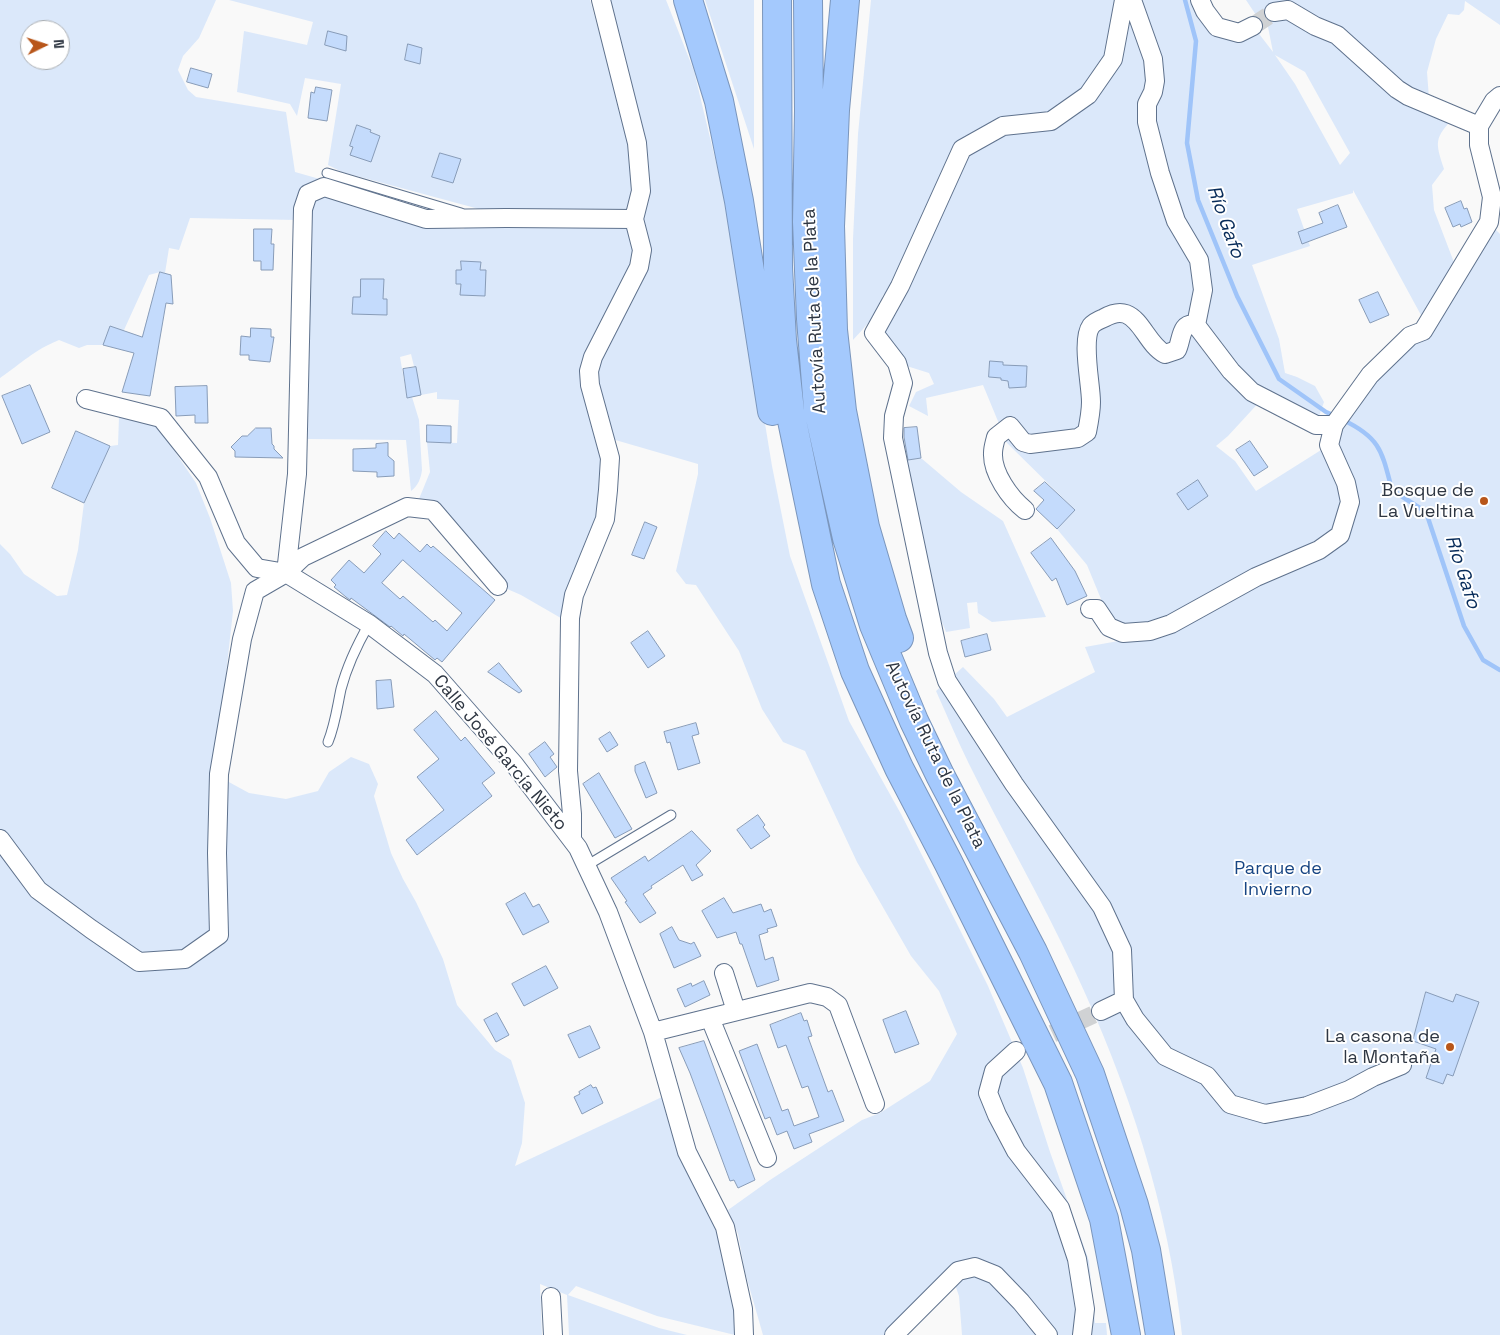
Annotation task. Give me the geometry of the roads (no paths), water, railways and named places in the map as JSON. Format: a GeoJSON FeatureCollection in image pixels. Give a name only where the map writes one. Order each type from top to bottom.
{"type":"FeatureCollection","features":[{"type":"Feature","properties":{"kind":"highway"},"geometry":{"type":"LineString","coordinates":[[688,0],[719,101],[738,201],[777,437],[786,479],[826,584]]}},
{"type":"Feature","properties":{"kind":"highway","name":"Autovía Ruta de la Plata"},"geometry":{"type":"LineString","coordinates":[[777,0],[778,267],[782,340],[790,411],[826,584],[855,671],[899,768],[1058,1083],[1104,1219],[1126,1335]]}},
{"type":"Feature","properties":{"kind":"highway","name":"Autovía Ruta de la Plata"},"geometry":{"type":"LineString","coordinates":[[808,0],[807,222],[811,319],[818,409],[847,538],[874,625],[914,721],[940,775],[968,825],[1033,952],[1090,1074],[1134,1205],[1146,1250],[1160,1335]]}},
{"type":"Feature","properties":{"kind":"highway"},"geometry":{"type":"LineString","coordinates":[[845,0],[835,110],[830,226],[833,330],[842,411],[866,527],[892,619],[968,825]]}},
{"type":"Feature","properties":{"kind":"highway"},"geometry":{"type":"LineString","coordinates":[[833,330],[849,107],[861,0]]}},
{"type":"Feature","properties":{"kind":"street"},"geometry":{"type":"LineString","coordinates":[[572,840],[572,814],[568,771],[570,618],[574,595],[605,519],[610,458],[590,385],[589,372],[593,357],[640,267],[642,250],[634,219],[640,191],[638,143],[600,0]]}},
{"type":"Feature","properties":{"kind":"street"},"geometry":{"type":"LineString","coordinates":[[1124,0],[1113,59],[1088,95],[1050,121],[1003,126],[962,149],[900,286],[874,334],[897,363],[903,383],[894,416],[893,438],[938,653],[947,682],[1014,784],[1102,907],[1122,950],[1124,1000],[1136,1019],[1165,1056],[1207,1076],[1230,1104],[1265,1114],[1307,1106],[1349,1090],[1373,1077],[1402,1065]]}},
{"type":"Feature","properties":{"kind":"street"},"geometry":{"type":"LineString","coordinates":[[1132,0],[1153,59],[1155,80],[1153,92],[1147,104],[1147,122],[1160,173],[1176,220],[1199,260],[1203,290],[1196,325],[1231,371],[1252,392],[1316,425],[1334,424]]}},
{"type":"Feature","properties":{"kind":"street"},"geometry":{"type":"LineString","coordinates":[[1200,0],[1217,28],[1239,33],[1253,26]]}},
{"type":"Feature","properties":{"kind":"street"},"geometry":{"type":"LineString","coordinates":[[1276,8],[1288,10],[1316,26],[1337,35],[1408,96],[1479,126]]}},
{"type":"Feature","properties":{"kind":"street"},"geometry":{"type":"LineString","coordinates":[[1090,609],[1097,609],[1109,627],[1123,633],[1150,631],[1172,624],[1256,577],[1319,550],[1340,535],[1350,502],[1346,483],[1329,445],[1334,424],[1370,375],[1410,336],[1423,331],[1489,222],[1492,197],[1479,145],[1479,126],[1494,101],[1500,96]]}},
{"type":"Feature","properties":{"kind":"street"},"geometry":{"type":"LineString","coordinates":[[286,573],[297,474],[302,209],[308,194],[324,187],[426,220],[634,219]]}},
{"type":"Feature","properties":{"kind":"street"},"geometry":{"type":"LineString","coordinates":[[1025,510],[1016,503],[1006,489],[998,472],[993,454],[996,437],[1010,426],[1023,442],[1030,444],[1078,438],[1087,432],[1091,401],[1087,354],[1088,332],[1091,326],[1110,315],[1126,314],[1134,319],[1156,350],[1165,354],[1177,350],[1180,334],[1188,325],[1196,325]]}},
{"type":"Feature","properties":{"kind":"street"},"geometry":{"type":"LineString","coordinates":[[86,399],[161,418],[208,477],[236,543],[257,568],[286,573]]}},
{"type":"Feature","properties":{"kind":"street"},"geometry":{"type":"LineString","coordinates":[[0,839],[38,890],[91,930],[139,962],[185,959],[219,935],[217,853],[219,774],[242,640],[255,591],[286,573],[303,557],[407,507],[433,510],[498,586]]}},
{"type":"Feature","properties":{"kind":"street","name":"Calle José García Nieto"},"geometry":{"type":"LineString","coordinates":[[286,573],[369,624],[435,674],[514,764],[578,848],[608,912],[653,1032],[687,1152],[725,1227],[743,1309],[744,1335]]}},
{"type":"Feature","properties":{"kind":"street"},"geometry":{"type":"LineString","coordinates":[[724,973],[736,1011]]}},
{"type":"Feature","properties":{"kind":"street"},"geometry":{"type":"LineString","coordinates":[[653,1032],[810,993],[827,997],[838,1005],[875,1104]]}},
{"type":"Feature","properties":{"kind":"street"},"geometry":{"type":"LineString","coordinates":[[1101,1010],[1124,1000]]}},
{"type":"Feature","properties":{"kind":"street"},"geometry":{"type":"LineString","coordinates":[[710,1018],[767,1158]]}},
{"type":"Feature","properties":{"kind":"street"},"geometry":{"type":"LineString","coordinates":[[1016,1051],[994,1071],[988,1092],[997,1115],[1016,1151],[1060,1208],[1077,1259],[1085,1309],[1082,1335]]}},
{"type":"Feature","properties":{"kind":"street"},"geometry":{"type":"LineString","coordinates":[[894,1335],[958,1270],[975,1267],[995,1275],[1048,1335]]}},
{"type":"Feature","properties":{"kind":"street"},"geometry":{"type":"LineString","coordinates":[[551,1298],[553,1335]]}},
{"type":"Feature","properties":{"kind":"lane"},"geometry":{"type":"LineString","coordinates":[[327,173],[479,219]]}},
{"type":"Feature","properties":{"kind":"lane"},"geometry":{"type":"LineString","coordinates":[[328,742],[335,727],[341,690],[352,654],[369,624]]}},
{"type":"Feature","properties":{"kind":"lane"},"geometry":{"type":"LineString","coordinates":[[586,866],[671,815]]}},
{"type":"Feature","properties":{"kind":"waterway","name":"Río Gafo"},"geometry":{"type":"LineString","coordinates":[[1185,0],[1196,41],[1187,143],[1198,200],[1237,296],[1279,379],[1333,415]]}},
{"type":"Feature","properties":{"kind":"waterway","name":"Río Gafo"},"geometry":{"type":"LineString","coordinates":[[1343,420],[1373,440],[1382,456],[1392,490],[1426,512],[1464,626],[1483,660],[1500,670]]}},
{"type":"Feature","properties":{"kind":"tunnel"},"geometry":{"type":"LineString","coordinates":[[1253,26],[1274,12]]}},
{"type":"Feature","properties":{"kind":"tunnel"},"geometry":{"type":"LineString","coordinates":[[1028,1045],[1101,1011]]}},
{"type":"Feature","properties":{"kind":"place","name":"Bosque de La Vueltina"},"geometry":{"type":"Point","coordinates":[1484,501]}},
{"type":"Feature","properties":{"kind":"place","name":"La casona de la Montaña"},"geometry":{"type":"Point","coordinates":[1450,1047]}},
{"type":"Feature","properties":{"kind":"park label","name":"Parque de Invierno"},"geometry":{"type":"Point","coordinates":[1278,880]}}]}
